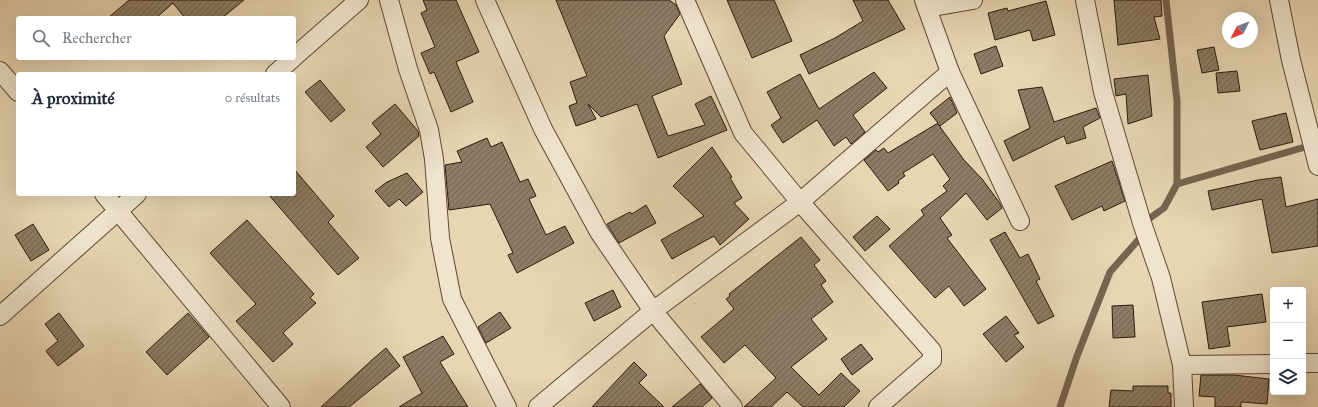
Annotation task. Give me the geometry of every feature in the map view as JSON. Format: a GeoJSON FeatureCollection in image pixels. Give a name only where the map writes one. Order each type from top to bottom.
{"type":"FeatureCollection","features":[{"type":"Feature","properties":{"kind":"street"},"geometry":{"type":"LineString","coordinates":[[296,56],[360,0]]}},
{"type":"Feature","properties":{"kind":"street"},"geometry":{"type":"LineString","coordinates":[[388,0],[408,69],[429,130],[434,159],[440,238],[452,299],[507,407]]}},
{"type":"Feature","properties":{"kind":"street"},"geometry":{"type":"LineString","coordinates":[[485,0],[540,122],[599,232],[653,311],[733,407]]}},
{"type":"Feature","properties":{"kind":"street"},"geometry":{"type":"LineString","coordinates":[[685,0],[743,133],[800,202],[932,351],[932,360],[878,407]]}},
{"type":"Feature","properties":{"kind":"street"},"geometry":{"type":"LineString","coordinates":[[973,0],[926,4],[950,72],[1020,222]]}},
{"type":"Feature","properties":{"kind":"street"},"geometry":{"type":"LineString","coordinates":[[1085,0],[1103,92],[1142,223],[1161,278],[1182,365],[1184,407]]}},
{"type":"Feature","properties":{"kind":"street"},"geometry":{"type":"LineString","coordinates":[[1279,0],[1291,60],[1316,160]]}},
{"type":"Feature","properties":{"kind":"street"},"geometry":{"type":"LineString","coordinates":[[277,72],[292,60]]}},
{"type":"Feature","properties":{"kind":"street"},"geometry":{"type":"LineString","coordinates":[[0,71],[16,90]]}},
{"type":"Feature","properties":{"kind":"street"},"geometry":{"type":"LineString","coordinates":[[538,407],[653,311],[800,202],[950,72]]}},
{"type":"Feature","properties":{"kind":"street"},"geometry":{"type":"LineString","coordinates":[[106,196],[281,407]]}},
{"type":"Feature","properties":{"kind":"street"},"geometry":{"type":"LineString","coordinates":[[0,316],[135,196]]}},
{"type":"Feature","properties":{"kind":"street"},"geometry":{"type":"LineString","coordinates":[[1306,363],[1318,363]]}},
{"type":"Feature","properties":{"kind":"street"},"geometry":{"type":"LineString","coordinates":[[1182,365],[1270,364]]}},
{"type":"Feature","properties":{"kind":"building"},"geometry":{"type":"Polygon","coordinates":[[[129,0],[244,0],[224,16],[183,16],[173,3],[158,16],[110,16],[129,0]]]}},
{"type":"Feature","properties":{"kind":"building"},"geometry":{"type":"Polygon","coordinates":[[[423,0],[456,0],[479,52],[456,62],[473,102],[451,112],[434,72],[430,74],[421,53],[435,47],[421,13],[427,10],[423,0]]]}},
{"type":"Feature","properties":{"kind":"building"},"geometry":{"type":"Polygon","coordinates":[[[556,0],[669,0],[676,5],[680,14],[664,36],[682,84],[652,96],[668,136],[705,125],[695,104],[711,96],[727,130],[658,158],[637,104],[601,117],[588,104],[596,119],[576,126],[569,106],[577,103],[570,82],[587,76],[556,0]]]}},
{"type":"Feature","properties":{"kind":"building"},"geometry":{"type":"Polygon","coordinates":[[[727,0],[774,0],[792,41],[752,58],[727,0]]]}},
{"type":"Feature","properties":{"kind":"building"},"geometry":{"type":"Polygon","coordinates":[[[853,0],[888,0],[905,29],[809,74],[800,55],[835,38],[863,21],[853,0]]]}},
{"type":"Feature","properties":{"kind":"building"},"geometry":{"type":"Polygon","coordinates":[[[1114,0],[1161,0],[1162,16],[1154,17],[1160,39],[1118,45],[1114,0]]]}},
{"type":"Feature","properties":{"kind":"building"},"geometry":{"type":"Polygon","coordinates":[[[1046,1],[1055,35],[1033,41],[1030,30],[995,40],[988,13],[1007,8],[1008,11],[1046,1]]]}},
{"type":"Feature","properties":{"kind":"building"},"geometry":{"type":"Polygon","coordinates":[[[996,46],[1003,66],[981,74],[974,54],[996,46]]]}},
{"type":"Feature","properties":{"kind":"building"},"geometry":{"type":"Polygon","coordinates":[[[1214,47],[1219,70],[1202,73],[1197,50],[1214,47]]]}},
{"type":"Feature","properties":{"kind":"building"},"geometry":{"type":"Polygon","coordinates":[[[1237,71],[1240,91],[1218,93],[1216,73],[1237,71]]]}},
{"type":"Feature","properties":{"kind":"building"},"geometry":{"type":"Polygon","coordinates":[[[874,72],[887,88],[853,115],[865,132],[851,144],[846,137],[834,146],[817,120],[783,143],[771,125],[781,118],[767,92],[800,74],[819,109],[874,72]]]}},
{"type":"Feature","properties":{"kind":"building"},"geometry":{"type":"Polygon","coordinates":[[[1148,75],[1152,116],[1128,124],[1126,94],[1116,96],[1114,79],[1148,75]]]}},
{"type":"Feature","properties":{"kind":"building"},"geometry":{"type":"Polygon","coordinates":[[[320,80],[345,110],[331,122],[305,92],[320,80]]]}},
{"type":"Feature","properties":{"kind":"building"},"geometry":{"type":"Polygon","coordinates":[[[1042,87],[1054,122],[1096,108],[1100,118],[1083,127],[1086,138],[1067,144],[1064,136],[1013,161],[1004,141],[1030,128],[1018,90],[1042,87]]]}},
{"type":"Feature","properties":{"kind":"building"},"geometry":{"type":"Polygon","coordinates":[[[950,97],[957,113],[940,126],[938,124],[964,160],[982,179],[1002,208],[987,220],[966,193],[940,218],[952,235],[947,238],[986,289],[964,306],[949,286],[935,298],[889,246],[924,215],[921,210],[947,191],[943,186],[950,179],[933,154],[903,173],[905,176],[898,181],[899,183],[888,191],[864,160],[876,150],[878,152],[884,148],[888,153],[938,123],[930,113],[950,97]]]}},
{"type":"Feature","properties":{"kind":"building"},"geometry":{"type":"Polygon","coordinates":[[[395,104],[418,131],[419,136],[383,167],[366,147],[381,134],[372,123],[395,104]]]}},
{"type":"Feature","properties":{"kind":"building"},"geometry":{"type":"Polygon","coordinates":[[[1286,113],[1293,142],[1260,150],[1252,121],[1286,113]]]}},
{"type":"Feature","properties":{"kind":"building"},"geometry":{"type":"Polygon","coordinates":[[[487,138],[491,147],[502,142],[520,182],[528,179],[536,196],[529,199],[546,235],[565,226],[574,243],[517,273],[508,255],[513,253],[490,204],[449,210],[445,165],[462,162],[457,151],[487,138]]]}},
{"type":"Feature","properties":{"kind":"building"},"geometry":{"type":"Polygon","coordinates":[[[712,147],[732,177],[730,178],[742,198],[734,203],[749,219],[720,245],[714,236],[672,259],[661,240],[704,216],[673,186],[712,147]]]}},
{"type":"Feature","properties":{"kind":"building"},"geometry":{"type":"Polygon","coordinates":[[[1112,161],[1125,201],[1104,211],[1102,206],[1072,220],[1055,186],[1112,161]]]}},
{"type":"Feature","properties":{"kind":"building"},"geometry":{"type":"Polygon","coordinates":[[[296,171],[334,216],[328,222],[359,258],[338,275],[270,196],[296,196],[296,171]]]}},
{"type":"Feature","properties":{"kind":"building"},"geometry":{"type":"Polygon","coordinates":[[[407,173],[423,192],[406,206],[399,199],[389,207],[375,191],[387,182],[407,173]]]}},
{"type":"Feature","properties":{"kind":"building"},"geometry":{"type":"Polygon","coordinates":[[[1281,177],[1286,207],[1318,199],[1318,246],[1272,253],[1262,199],[1212,210],[1208,191],[1258,180],[1281,177]]]}},
{"type":"Feature","properties":{"kind":"building"},"geometry":{"type":"Polygon","coordinates":[[[646,205],[656,223],[619,243],[607,224],[630,212],[632,214],[646,205]]]}},
{"type":"Feature","properties":{"kind":"building"},"geometry":{"type":"Polygon","coordinates":[[[877,216],[890,229],[865,251],[853,237],[877,216]]]}},
{"type":"Feature","properties":{"kind":"building"},"geometry":{"type":"Polygon","coordinates":[[[247,220],[314,294],[310,298],[316,303],[283,333],[293,344],[273,362],[236,321],[256,304],[210,253],[247,220]]]}},
{"type":"Feature","properties":{"kind":"building"},"geometry":{"type":"Polygon","coordinates":[[[33,224],[49,250],[31,261],[15,235],[33,224]]]}},
{"type":"Feature","properties":{"kind":"building"},"geometry":{"type":"Polygon","coordinates":[[[1005,232],[1020,258],[1028,254],[1040,279],[1036,281],[1054,316],[1038,324],[990,240],[1005,232]]]}},
{"type":"Feature","properties":{"kind":"building"},"geometry":{"type":"Polygon","coordinates":[[[801,237],[820,260],[814,265],[826,281],[821,285],[833,302],[811,319],[827,339],[791,367],[819,395],[841,373],[860,391],[844,407],[803,407],[787,392],[771,407],[744,407],[776,378],[745,345],[724,363],[701,337],[734,309],[726,299],[730,296],[729,294],[801,237]]]}},
{"type":"Feature","properties":{"kind":"building"},"geometry":{"type":"Polygon","coordinates":[[[613,290],[621,307],[594,321],[585,303],[613,290]]]}},
{"type":"Feature","properties":{"kind":"building"},"geometry":{"type":"Polygon","coordinates":[[[1262,294],[1266,322],[1227,327],[1230,346],[1209,349],[1202,302],[1262,294]]]}},
{"type":"Feature","properties":{"kind":"building"},"geometry":{"type":"Polygon","coordinates":[[[1133,305],[1135,337],[1113,338],[1112,306],[1133,305]]]}},
{"type":"Feature","properties":{"kind":"building"},"geometry":{"type":"Polygon","coordinates":[[[500,312],[511,328],[486,343],[478,327],[500,312]]]}},
{"type":"Feature","properties":{"kind":"building"},"geometry":{"type":"Polygon","coordinates":[[[59,313],[84,346],[58,366],[46,351],[58,341],[45,324],[59,313]]]}},
{"type":"Feature","properties":{"kind":"building"},"geometry":{"type":"Polygon","coordinates":[[[188,313],[209,337],[167,375],[146,352],[188,313]]]}},
{"type":"Feature","properties":{"kind":"building"},"geometry":{"type":"Polygon","coordinates":[[[1006,316],[1019,333],[1014,335],[1024,347],[1006,362],[983,334],[1006,316]]]}},
{"type":"Feature","properties":{"kind":"building"},"geometry":{"type":"Polygon","coordinates":[[[443,336],[454,354],[440,362],[468,407],[399,407],[422,393],[403,357],[443,336]]]}},
{"type":"Feature","properties":{"kind":"building"},"geometry":{"type":"Polygon","coordinates":[[[861,344],[873,359],[852,375],[841,359],[861,344]]]}},
{"type":"Feature","properties":{"kind":"building"},"geometry":{"type":"Polygon","coordinates":[[[386,348],[400,366],[349,407],[321,407],[373,359],[386,348]]]}},
{"type":"Feature","properties":{"kind":"building"},"geometry":{"type":"Polygon","coordinates":[[[634,362],[647,375],[639,383],[664,407],[592,407],[634,362]]]}},
{"type":"Feature","properties":{"kind":"building"},"geometry":{"type":"Polygon","coordinates":[[[1201,375],[1234,375],[1269,379],[1267,404],[1241,402],[1241,407],[1215,407],[1215,397],[1199,396],[1201,375]]]}},
{"type":"Feature","properties":{"kind":"building"},"geometry":{"type":"Polygon","coordinates":[[[700,384],[712,398],[702,407],[672,407],[700,384]]]}},
{"type":"Feature","properties":{"kind":"building"},"geometry":{"type":"Polygon","coordinates":[[[1133,386],[1168,386],[1168,393],[1171,393],[1171,407],[1109,407],[1111,390],[1133,391],[1133,386]]]}},
{"type":"Feature","properties":{"kind":"waterway"},"geometry":{"type":"LineString","coordinates":[[1143,223],[1164,208],[1177,184],[1177,101],[1166,0]]}},
{"type":"Feature","properties":{"kind":"waterway"},"geometry":{"type":"LineString","coordinates":[[1177,184],[1312,145]]}},
{"type":"Feature","properties":{"kind":"waterway"},"geometry":{"type":"LineString","coordinates":[[1060,407],[1077,356],[1110,272],[1140,238],[1141,233]]}}]}
